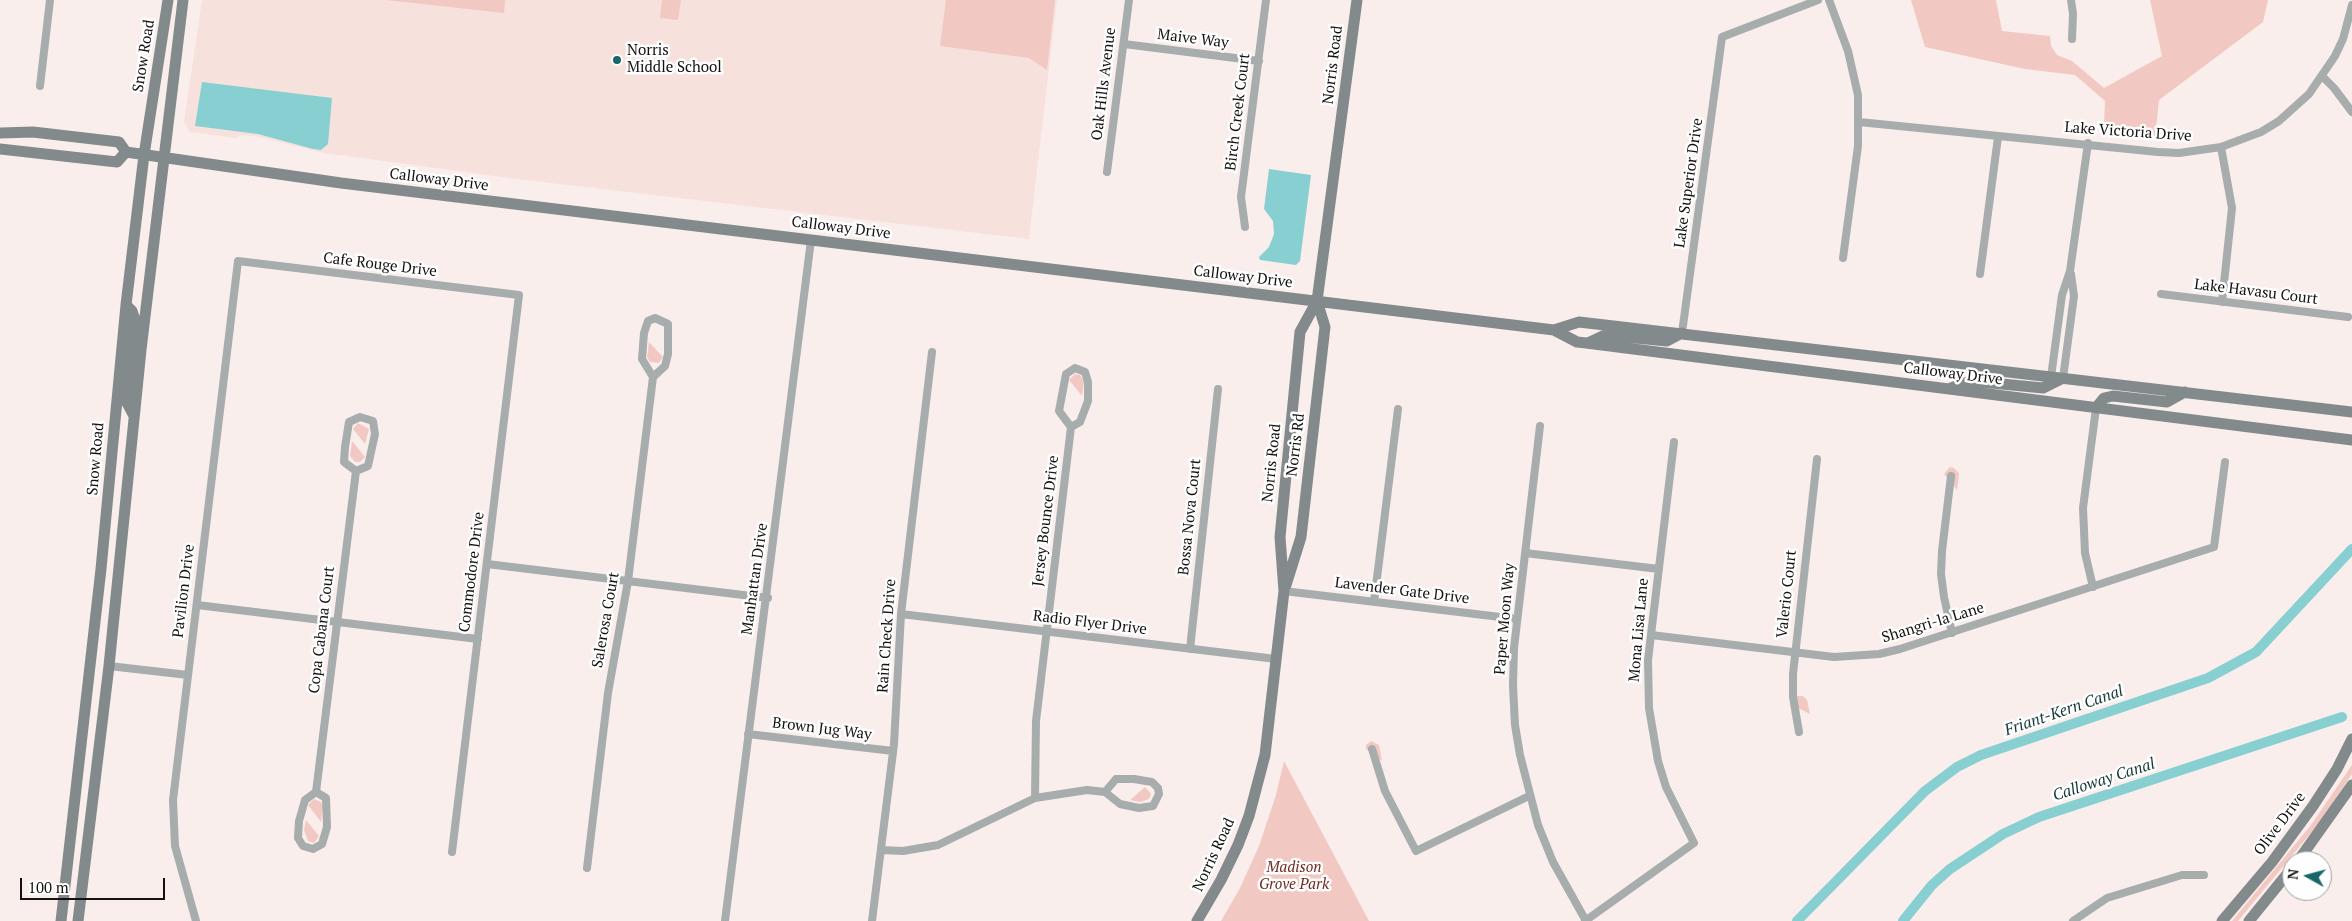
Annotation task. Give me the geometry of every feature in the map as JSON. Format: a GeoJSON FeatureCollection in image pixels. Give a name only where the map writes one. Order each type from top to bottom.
{"type":"FeatureCollection","features":[{"type":"Feature","properties":{"kind":"main road","name":"Snow Road"},"geometry":{"type":"LineString","coordinates":[[60,921],[101,569],[126,305],[144,155],[168,0]]}},
{"type":"Feature","properties":{"kind":"main road","name":"Snow Road"},"geometry":{"type":"LineString","coordinates":[[78,921],[109,666],[134,416],[183,0]]}},
{"type":"Feature","properties":{"kind":"main road","name":"Norris Road"},"geometry":{"type":"LineString","coordinates":[[1197,921],[1222,880],[1238,845],[1251,809],[1266,755],[1284,591],[1280,537],[1300,332],[1317,301],[1357,0]]}},
{"type":"Feature","properties":{"kind":"main road","name":"Calloway Drive"},"geometry":{"type":"LineString","coordinates":[[0,133],[33,132],[119,142],[126,152],[341,183],[1554,330],[1577,342],[2352,440]]}},
{"type":"Feature","properties":{"kind":"main road"},"geometry":{"type":"LineString","coordinates":[[0,149],[117,162],[126,152]]}},
{"type":"Feature","properties":{"kind":"main road","name":"Norris Rd"},"geometry":{"type":"LineString","coordinates":[[1284,591],[1301,537],[1325,327],[1317,301]]}},
{"type":"Feature","properties":{"kind":"main road"},"geometry":{"type":"LineString","coordinates":[[126,305],[132,311],[135,320],[126,401],[134,416]]}},
{"type":"Feature","properties":{"kind":"main road","name":"Calloway Drive"},"geometry":{"type":"LineString","coordinates":[[1554,330],[1579,322],[2352,412]]}},
{"type":"Feature","properties":{"kind":"main road"},"geometry":{"type":"LineString","coordinates":[[1586,343],[1605,335],[1667,341],[1682,333]]}},
{"type":"Feature","properties":{"kind":"main road"},"geometry":{"type":"LineString","coordinates":[[1949,389],[1971,381],[2043,388],[2063,378]]}},
{"type":"Feature","properties":{"kind":"main road"},"geometry":{"type":"LineString","coordinates":[[2096,408],[2104,398],[2113,396],[2167,402],[2186,392]]}},
{"type":"Feature","properties":{"kind":"main road"},"geometry":{"type":"LineString","coordinates":[[101,569],[104,582],[98,652],[101,660],[109,666]]}},
{"type":"Feature","properties":{"kind":"main road","name":"Olive Drive"},"geometry":{"type":"LineString","coordinates":[[2222,921],[2303,820],[2337,769],[2352,739]]}},
{"type":"Feature","properties":{"kind":"main road"},"geometry":{"type":"LineString","coordinates":[[78,768],[95,770]]}},
{"type":"Feature","properties":{"kind":"main road"},"geometry":{"type":"LineString","coordinates":[[2305,851],[2352,785]]}},
{"type":"Feature","properties":{"kind":"main road"},"geometry":{"type":"LineString","coordinates":[[2249,921],[2282,880]]}},
{"type":"Feature","properties":{"kind":"street"},"geometry":{"type":"LineString","coordinates":[[40,86],[50,0]]}},
{"type":"Feature","properties":{"kind":"street","name":"Oak Hills Avenue"},"geometry":{"type":"LineString","coordinates":[[1107,172],[1128,0]]}},
{"type":"Feature","properties":{"kind":"street","name":"Birch Creek Court"},"geometry":{"type":"LineString","coordinates":[[1245,227],[1241,197],[1266,0]]}},
{"type":"Feature","properties":{"kind":"street","name":"Lake Superior Drive"},"geometry":{"type":"LineString","coordinates":[[1682,333],[1722,37],[1818,0]]}},
{"type":"Feature","properties":{"kind":"street"},"geometry":{"type":"LineString","coordinates":[[1829,0],[1854,74],[1859,122],[1843,258]]}},
{"type":"Feature","properties":{"kind":"street"},"geometry":{"type":"LineString","coordinates":[[2071,0],[2073,14],[2072,39]]}},
{"type":"Feature","properties":{"kind":"street","name":"Lake Victoria Drive"},"geometry":{"type":"LineString","coordinates":[[1859,122],[1998,137],[2088,143],[2179,153],[2221,147],[2248,138],[2279,121],[2309,94],[2323,77],[2343,39],[2352,5]]}},
{"type":"Feature","properties":{"kind":"street","name":"Maive Way"},"geometry":{"type":"LineString","coordinates":[[1124,44],[1258,61]]}},
{"type":"Feature","properties":{"kind":"street"},"geometry":{"type":"LineString","coordinates":[[2323,77],[2352,112]]}},
{"type":"Feature","properties":{"kind":"street"},"geometry":{"type":"LineString","coordinates":[[1980,274],[1998,137]]}},
{"type":"Feature","properties":{"kind":"street"},"geometry":{"type":"LineString","coordinates":[[2051,377],[2062,295],[2070,271],[2088,143]]}},
{"type":"Feature","properties":{"kind":"street"},"geometry":{"type":"LineString","coordinates":[[2221,147],[2232,208],[2222,302]]}},
{"type":"Feature","properties":{"kind":"street","name":"Manhattan Drive"},"geometry":{"type":"LineString","coordinates":[[725,921],[748,734],[768,598],[811,240]]}},
{"type":"Feature","properties":{"kind":"street","name":"Cafe Rouge Drive"},"geometry":{"type":"LineString","coordinates":[[238,261],[519,295]]}},
{"type":"Feature","properties":{"kind":"street","name":"Pavilion Drive"},"geometry":{"type":"LineString","coordinates":[[196,921],[179,868],[173,822],[173,800],[238,261]]}},
{"type":"Feature","properties":{"kind":"street"},"geometry":{"type":"LineString","coordinates":[[2063,378],[2074,296],[2070,271]]}},
{"type":"Feature","properties":{"kind":"street","name":"Lake Havasu Court"},"geometry":{"type":"LineString","coordinates":[[2161,294],[2348,317]]}},
{"type":"Feature","properties":{"kind":"street","name":"Commodore Drive"},"geometry":{"type":"LineString","coordinates":[[452,852],[519,295]]}},
{"type":"Feature","properties":{"kind":"street","name":"Salerosa Court"},"geometry":{"type":"LineString","coordinates":[[586,868],[608,693],[628,581],[653,377],[642,359],[644,333],[648,322],[655,318],[668,324],[670,334],[665,366],[653,377]]}},
{"type":"Feature","properties":{"kind":"street","name":"Rain Check Drive"},"geometry":{"type":"LineString","coordinates":[[872,921],[893,751],[901,614],[932,352]]}},
{"type":"Feature","properties":{"kind":"street"},"geometry":{"type":"LineString","coordinates":[[1075,368],[1085,372],[1088,382],[1088,401],[1080,422],[1071,426],[1058,411],[1066,374],[1075,368]]}},
{"type":"Feature","properties":{"kind":"street","name":"Bossa Nova Court"},"geometry":{"type":"LineString","coordinates":[[1190,649],[1218,389]]}},
{"type":"Feature","properties":{"kind":"street"},"geometry":{"type":"LineString","coordinates":[[1374,602],[1398,408]]}},
{"type":"Feature","properties":{"kind":"street"},"geometry":{"type":"LineString","coordinates":[[2093,587],[2085,553],[2083,516],[2096,408]]}},
{"type":"Feature","properties":{"kind":"street"},"geometry":{"type":"LineString","coordinates":[[360,417],[373,421],[375,434],[368,466],[356,471],[344,462],[345,447],[349,422],[360,417]]}},
{"type":"Feature","properties":{"kind":"street","name":"Jersey Bounce Drive"},"geometry":{"type":"LineString","coordinates":[[1035,798],[1036,721],[1071,426]]}},
{"type":"Feature","properties":{"kind":"street","name":"Paper Moon Way"},"geometry":{"type":"LineString","coordinates":[[1540,426],[1514,648],[1514,706],[1520,756],[1529,796],[1553,862],[1586,921]]}},
{"type":"Feature","properties":{"kind":"street","name":"Mona Lisa Lane"},"geometry":{"type":"LineString","coordinates":[[1586,921],[1694,843],[1666,787],[1653,738],[1648,681],[1651,635],[1674,442]]}},
{"type":"Feature","properties":{"kind":"street","name":"Valerio Court"},"geometry":{"type":"LineString","coordinates":[[1799,732],[1793,697],[1794,653],[1816,459]]}},
{"type":"Feature","properties":{"kind":"street","name":"Shangri-la Lane"},"geometry":{"type":"LineString","coordinates":[[1651,635],[1834,657],[1879,654],[1952,633],[2214,547],[2224,462]]}},
{"type":"Feature","properties":{"kind":"street","name":"Copa Cabana Court"},"geometry":{"type":"LineString","coordinates":[[316,792],[326,798],[328,819],[322,844],[313,849],[303,846],[298,838],[305,800],[316,792],[356,471]]}},
{"type":"Feature","properties":{"kind":"street"},"geometry":{"type":"LineString","coordinates":[[1951,476],[1941,574],[1952,633]]}},
{"type":"Feature","properties":{"kind":"street"},"geometry":{"type":"LineString","coordinates":[[1525,553],[1659,569]]}},
{"type":"Feature","properties":{"kind":"street"},"geometry":{"type":"LineString","coordinates":[[487,564],[768,598]]}},
{"type":"Feature","properties":{"kind":"street","name":"Lavender Gate Drive"},"geometry":{"type":"LineString","coordinates":[[1284,591],[1517,619]]}},
{"type":"Feature","properties":{"kind":"street"},"geometry":{"type":"LineString","coordinates":[[197,605],[478,639]]}},
{"type":"Feature","properties":{"kind":"street","name":"Radio Flyer Drive"},"geometry":{"type":"LineString","coordinates":[[901,614],[1276,659]]}},
{"type":"Feature","properties":{"kind":"street"},"geometry":{"type":"LineString","coordinates":[[109,666],[188,675]]}},
{"type":"Feature","properties":{"kind":"street","name":"Brown Jug Way"},"geometry":{"type":"LineString","coordinates":[[748,734],[893,751]]}},
{"type":"Feature","properties":{"kind":"street"},"geometry":{"type":"LineString","coordinates":[[1372,749],[1385,791],[1416,851],[1529,796]]}},
{"type":"Feature","properties":{"kind":"street"},"geometry":{"type":"LineString","coordinates":[[881,850],[903,851],[938,845],[1035,798],[1087,790],[1105,792],[1120,804],[1139,808],[1153,806],[1159,794],[1158,788],[1152,782],[1134,779],[1116,779],[1105,792]]}},
{"type":"Feature","properties":{"kind":"street"},"geometry":{"type":"LineString","coordinates":[[2073,921],[2107,898],[2182,875],[2204,875]]}},
{"type":"Feature","properties":{"kind":"shaded area"},"geometry":{"type":"Polygon","coordinates":[[[202,0],[1057,0],[1029,239],[517,179],[324,153],[255,136],[240,135],[236,138],[190,132],[184,122],[202,0]]]}},
{"type":"Feature","properties":{"kind":"green space"},"geometry":{"type":"Polygon","coordinates":[[[386,0],[505,0],[504,13],[386,0]]]}},
{"type":"Feature","properties":{"kind":"green space"},"geometry":{"type":"Polygon","coordinates":[[[662,0],[681,0],[678,20],[660,18],[662,0]]]}},
{"type":"Feature","properties":{"kind":"green space"},"geometry":{"type":"Polygon","coordinates":[[[946,0],[1055,0],[1047,70],[1029,58],[940,46],[946,0]]]}},
{"type":"Feature","properties":{"kind":"green space"},"geometry":{"type":"Polygon","coordinates":[[[1911,0],[1996,0],[2002,31],[2050,36],[2051,46],[2057,55],[2072,61],[2104,88],[2162,56],[2150,0],[2268,0],[2263,22],[2159,100],[2155,138],[2107,131],[2104,125],[2105,101],[2075,75],[2025,69],[1925,47],[1911,0]]]}},
{"type":"Feature","properties":{"kind":"green space"},"geometry":{"type":"Polygon","coordinates":[[[649,342],[663,357],[659,363],[650,362],[647,357],[649,342]]]}},
{"type":"Feature","properties":{"kind":"green space"},"geometry":{"type":"Polygon","coordinates":[[[1075,374],[1080,375],[1084,381],[1082,396],[1069,380],[1075,374]]]}},
{"type":"Feature","properties":{"kind":"green space"},"geometry":{"type":"Polygon","coordinates":[[[358,423],[369,429],[365,444],[353,429],[358,423]]]}},
{"type":"Feature","properties":{"kind":"green space"},"geometry":{"type":"Polygon","coordinates":[[[352,441],[365,457],[360,462],[355,462],[350,456],[352,441]]]}},
{"type":"Feature","properties":{"kind":"green space"},"geometry":{"type":"Polygon","coordinates":[[[1950,467],[1959,473],[1957,490],[1944,474],[1950,467]]]}},
{"type":"Feature","properties":{"kind":"green space"},"geometry":{"type":"Polygon","coordinates":[[[1797,696],[1803,696],[1807,700],[1810,714],[1792,705],[1797,696]]]}},
{"type":"Feature","properties":{"kind":"green space"},"geometry":{"type":"Polygon","coordinates":[[[1371,741],[1379,745],[1382,761],[1366,749],[1366,745],[1371,741]]]}},
{"type":"Feature","properties":{"kind":"green space","name":"Madison Grove Park"},"geometry":{"type":"Polygon","coordinates":[[[1284,761],[1369,921],[1221,921],[1240,888],[1259,846],[1276,795],[1284,761]]]}},
{"type":"Feature","properties":{"kind":"green space"},"geometry":{"type":"Polygon","coordinates":[[[2352,765],[2352,774],[2319,823],[2296,851],[2290,851],[2311,825],[2352,765]]]}},
{"type":"Feature","properties":{"kind":"green space"},"geometry":{"type":"Polygon","coordinates":[[[1145,787],[1151,794],[1149,799],[1140,802],[1130,800],[1145,787]]]}},
{"type":"Feature","properties":{"kind":"green space"},"geometry":{"type":"Polygon","coordinates":[[[314,799],[321,802],[323,806],[321,822],[308,805],[314,799]]]}},
{"type":"Feature","properties":{"kind":"green space"},"geometry":{"type":"Polygon","coordinates":[[[306,820],[319,836],[314,843],[308,841],[304,830],[306,820]]]}},
{"type":"Feature","properties":{"kind":"green space"},"geometry":{"type":"Polygon","coordinates":[[[2282,860],[2282,868],[2238,921],[2232,921],[2282,860]]]}},
{"type":"Feature","properties":{"kind":"water"},"geometry":{"type":"Polygon","coordinates":[[[202,82],[332,98],[328,144],[321,150],[313,149],[258,134],[195,126],[202,82]]]}},
{"type":"Feature","properties":{"kind":"water"},"geometry":{"type":"Polygon","coordinates":[[[1269,169],[1311,175],[1300,261],[1296,265],[1260,260],[1259,257],[1269,247],[1274,234],[1273,221],[1264,209],[1269,169]]]}},
{"type":"Feature","properties":{"kind":"waterway","name":"Friant-Kern Canal"},"geometry":{"type":"LineString","coordinates":[[1797,921],[1925,791],[1957,767],[1981,755],[2208,678],[2256,652],[2352,549]]}},
{"type":"Feature","properties":{"kind":"waterway","name":"Calloway Canal"},"geometry":{"type":"LineString","coordinates":[[1903,921],[1932,885],[1950,869],[2003,834],[2039,817],[2342,717]]}},
{"type":"Feature","properties":{"kind":"place","name":"Norris Middle School"},"geometry":{"type":"Point","coordinates":[617,60]}}]}
